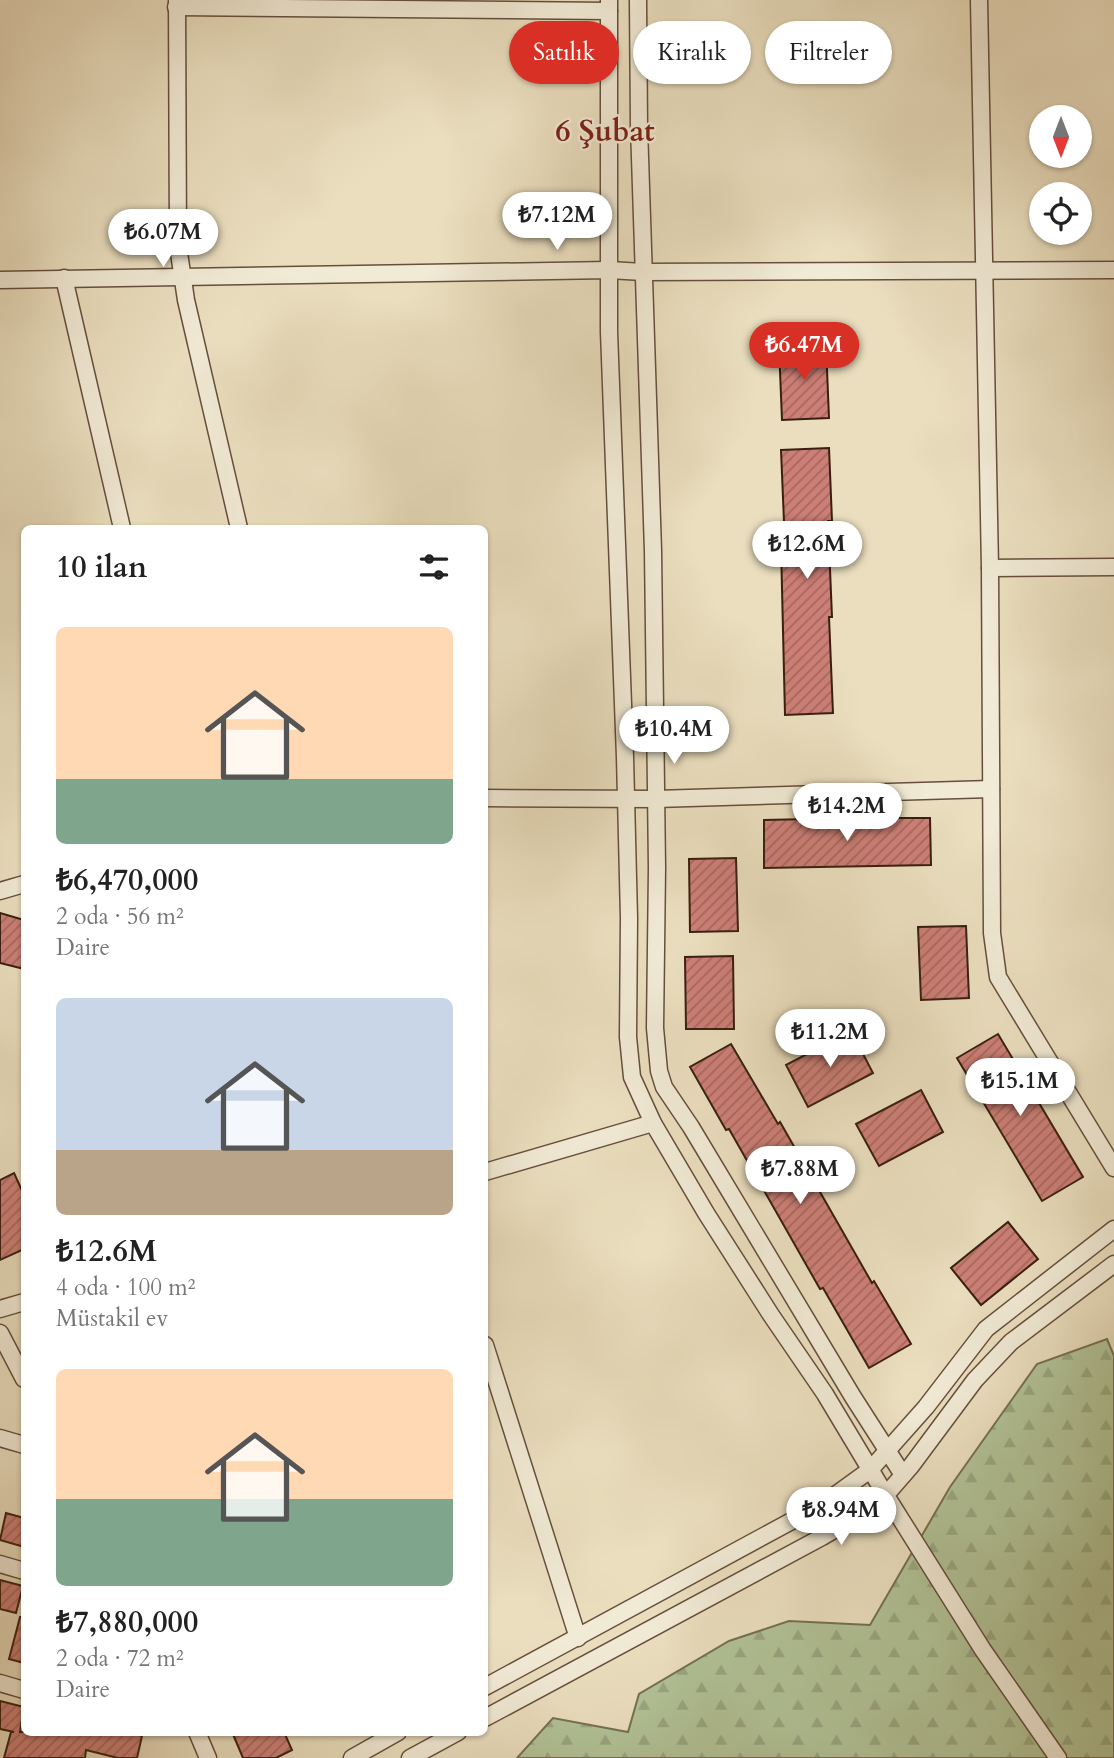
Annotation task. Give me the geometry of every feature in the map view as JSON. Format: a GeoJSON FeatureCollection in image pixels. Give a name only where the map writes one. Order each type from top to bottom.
{"type":"FeatureCollection","features":[{"type":"Feature","properties":{"kind":"street"},"geometry":{"type":"LineString","coordinates":[[638,0],[639,127],[653,551],[655,1028],[660,1071],[664,1087],[903,1475]]}},
{"type":"Feature","properties":{"kind":"street"},"geometry":{"type":"LineString","coordinates":[[979,0],[990,568],[992,933],[998,977],[1114,1168]]}},
{"type":"Feature","properties":{"kind":"street"},"geometry":{"type":"LineString","coordinates":[[238,525],[178,246],[176,4],[609,6],[609,332],[629,918],[628,1037],[632,1077],[653,1123],[713,1224],[825,1394],[884,1494],[983,1650],[1058,1758]]}},
{"type":"Feature","properties":{"kind":"street"},"geometry":{"type":"LineString","coordinates":[[0,280],[609,270],[1114,270]]}},
{"type":"Feature","properties":{"kind":"street"},"geometry":{"type":"LineString","coordinates":[[64,278],[121,525]]}},
{"type":"Feature","properties":{"kind":"street"},"geometry":{"type":"LineString","coordinates":[[990,568],[1114,568]]}},
{"type":"Feature","properties":{"kind":"street"},"geometry":{"type":"LineString","coordinates":[[488,798],[656,799],[991,789]]}},
{"type":"Feature","properties":{"kind":"street"},"geometry":{"type":"LineString","coordinates":[[0,891],[21,885]]}},
{"type":"Feature","properties":{"kind":"street"},"geometry":{"type":"LineString","coordinates":[[488,1171],[653,1123]]}},
{"type":"Feature","properties":{"kind":"street"},"geometry":{"type":"LineString","coordinates":[[488,1685],[823,1504],[870,1470],[926,1407],[986,1329],[1114,1229]]}},
{"type":"Feature","properties":{"kind":"street"},"geometry":{"type":"LineString","coordinates":[[488,1716],[822,1537],[869,1508],[903,1475],[975,1380],[1011,1342],[1114,1264]]}},
{"type":"Feature","properties":{"kind":"street"},"geometry":{"type":"LineString","coordinates":[[0,1309],[21,1303]]}},
{"type":"Feature","properties":{"kind":"street"},"geometry":{"type":"LineString","coordinates":[[0,1333],[21,1373]]}},
{"type":"Feature","properties":{"kind":"street"},"geometry":{"type":"LineString","coordinates":[[488,1354],[578,1638]]}},
{"type":"Feature","properties":{"kind":"street"},"geometry":{"type":"LineString","coordinates":[[0,1438],[21,1444]]}},
{"type":"Feature","properties":{"kind":"street"},"geometry":{"type":"LineString","coordinates":[[0,1564],[21,1570]]}},
{"type":"Feature","properties":{"kind":"street"},"geometry":{"type":"LineString","coordinates":[[0,1683],[21,1689]]}},
{"type":"Feature","properties":{"kind":"street"},"geometry":{"type":"LineString","coordinates":[[199,1736],[208,1758]]}},
{"type":"Feature","properties":{"kind":"street"},"geometry":{"type":"LineString","coordinates":[[352,1758],[391,1736]]}},
{"type":"Feature","properties":{"kind":"street"},"geometry":{"type":"LineString","coordinates":[[410,1758],[451,1736]]}},
{"type":"Feature","properties":{"kind":"green space"},"geometry":{"type":"Polygon","coordinates":[[[1107,1339],[1114,1356],[1114,1758],[517,1758],[553,1718],[628,1732],[639,1694],[729,1641],[789,1621],[870,1625],[950,1487],[1037,1364],[1107,1339]]]}},
{"type":"Feature","properties":{"kind":"building"},"geometry":{"type":"Polygon","coordinates":[[[826,345],[829,418],[782,420],[779,347],[826,345]]]}},
{"type":"Feature","properties":{"kind":"building"},"geometry":{"type":"Polygon","coordinates":[[[829,448],[832,521],[828,521],[832,617],[829,617],[833,713],[785,715],[781,546],[785,546],[781,450],[829,448]]]}},
{"type":"Feature","properties":{"kind":"building"},"geometry":{"type":"Polygon","coordinates":[[[930,818],[931,865],[764,868],[764,820],[930,818]]]}},
{"type":"Feature","properties":{"kind":"building"},"geometry":{"type":"Polygon","coordinates":[[[736,858],[738,931],[690,932],[689,859],[736,858]]]}},
{"type":"Feature","properties":{"kind":"building"},"geometry":{"type":"Polygon","coordinates":[[[0,913],[21,919],[21,968],[0,963],[0,913]]]}},
{"type":"Feature","properties":{"kind":"building"},"geometry":{"type":"Polygon","coordinates":[[[966,926],[969,998],[921,1000],[918,927],[966,926]]]}},
{"type":"Feature","properties":{"kind":"building"},"geometry":{"type":"Polygon","coordinates":[[[733,956],[734,1029],[686,1029],[685,957],[733,956]]]}},
{"type":"Feature","properties":{"kind":"building"},"geometry":{"type":"Polygon","coordinates":[[[851,1031],[873,1073],[808,1107],[786,1065],[851,1031]]]}},
{"type":"Feature","properties":{"kind":"building"},"geometry":{"type":"Polygon","coordinates":[[[998,1034],[1083,1177],[1042,1201],[957,1058],[998,1034]]]}},
{"type":"Feature","properties":{"kind":"building"},"geometry":{"type":"Polygon","coordinates":[[[731,1044],[911,1344],[869,1368],[690,1067],[731,1044]]]}},
{"type":"Feature","properties":{"kind":"building"},"geometry":{"type":"Polygon","coordinates":[[[921,1090],[943,1132],[879,1166],[856,1124],[921,1090]]]}},
{"type":"Feature","properties":{"kind":"building"},"geometry":{"type":"Polygon","coordinates":[[[14,1173],[21,1188],[21,1250],[0,1260],[0,1180],[14,1173]]]}},
{"type":"Feature","properties":{"kind":"building"},"geometry":{"type":"Polygon","coordinates":[[[1008,1222],[1038,1259],[981,1305],[951,1268],[1008,1222]]]}},
{"type":"Feature","properties":{"kind":"building"},"geometry":{"type":"Polygon","coordinates":[[[6,1513],[21,1517],[21,1546],[0,1540],[6,1513]]]}},
{"type":"Feature","properties":{"kind":"building"},"geometry":{"type":"Polygon","coordinates":[[[0,1580],[21,1585],[16,1613],[0,1609],[0,1580]]]}},
{"type":"Feature","properties":{"kind":"building"},"geometry":{"type":"Polygon","coordinates":[[[20,1617],[21,1617],[21,1662],[9,1659],[20,1617]]]}},
{"type":"Feature","properties":{"kind":"building"},"geometry":{"type":"Polygon","coordinates":[[[0,1701],[21,1706],[21,1736],[142,1736],[137,1758],[118,1758],[86,1750],[85,1758],[4,1758],[11,1732],[14,1732],[0,1729],[0,1701]]]}},
{"type":"Feature","properties":{"kind":"building"},"geometry":{"type":"Polygon","coordinates":[[[234,1736],[286,1736],[292,1750],[276,1758],[243,1758],[234,1736]]]}},
{"type":"Feature","properties":{"kind":"district","name":"6 Şubat"},"geometry":{"type":"Point","coordinates":[605,131]}}]}
